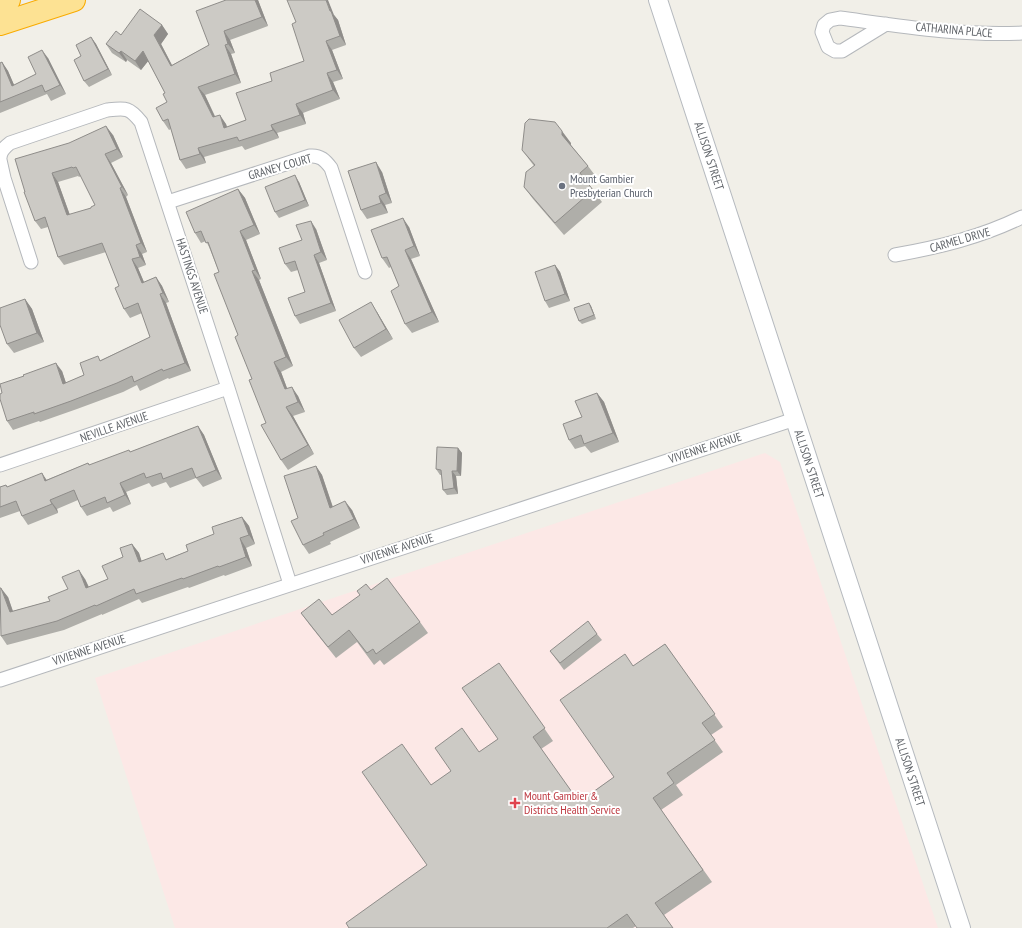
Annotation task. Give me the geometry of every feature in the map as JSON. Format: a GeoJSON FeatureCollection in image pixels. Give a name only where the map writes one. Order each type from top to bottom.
{"type":"FeatureCollection","features":[{"type":"Feature","properties":{"kind":"highway"},"geometry":{"type":"LineString","coordinates":[[0,3],[9,0]]}},
{"type":"Feature","properties":{"kind":"highway"},"geometry":{"type":"LineString","coordinates":[[0,24],[74,0]]}},
{"type":"Feature","properties":{"kind":"street","name":"ALLISON STREET"},"geometry":{"type":"LineString","coordinates":[[658,0],[961,928]]}},
{"type":"Feature","properties":{"kind":"street","name":"CATHARINA PLACE"},"geometry":{"type":"LineString","coordinates":[[886,24],[967,32],[1002,34],[1022,33]]}},
{"type":"Feature","properties":{"kind":"street","name":"HASTINGS AVENUE"},"geometry":{"type":"LineString","coordinates":[[31,262],[4,178],[0,153],[10,143],[107,110],[130,110],[141,122],[290,584]]}},
{"type":"Feature","properties":{"kind":"street","name":"GRANEY COURT"},"geometry":{"type":"LineString","coordinates":[[168,202],[310,156],[320,157],[328,163],[331,168],[365,272]]}},
{"type":"Feature","properties":{"kind":"street","name":"CARMEL DRIVE"},"geometry":{"type":"LineString","coordinates":[[895,255],[949,244],[996,229],[1022,217]]}},
{"type":"Feature","properties":{"kind":"street","name":"NEVILLE AVENUE"},"geometry":{"type":"LineString","coordinates":[[0,465],[228,388]]}},
{"type":"Feature","properties":{"kind":"street","name":"VIVIENNE AVENUE"},"geometry":{"type":"LineString","coordinates":[[0,680],[795,419]]}},
{"type":"Feature","properties":{"kind":"shaded area","name":"Mount Gambier & Districts Health Service"},"geometry":{"type":"Polygon","coordinates":[[[765,453],[780,462],[938,928],[175,928],[95,678],[765,453]]]}},
{"type":"Feature","properties":{"kind":"building"},"geometry":{"type":"Polygon","coordinates":[[[226,0],[255,0],[262,17],[224,31],[228,44],[225,45],[235,74],[198,87],[213,117],[220,115],[224,128],[246,120],[236,93],[272,81],[270,73],[304,61],[292,24],[296,22],[287,0],[326,0],[340,36],[326,41],[337,70],[327,73],[333,90],[296,104],[300,115],[271,125],[273,130],[239,141],[237,137],[198,148],[200,154],[180,160],[168,119],[163,121],[156,108],[167,102],[163,94],[165,93],[143,51],[135,61],[121,51],[119,53],[106,44],[116,31],[121,35],[140,9],[162,25],[154,35],[171,66],[209,45],[196,11],[226,0]]]}},
{"type":"Feature","properties":{"kind":"building"},"geometry":{"type":"Polygon","coordinates":[[[91,37],[108,69],[84,81],[74,60],[81,56],[76,45],[91,37]]]}},
{"type":"Feature","properties":{"kind":"building"},"geometry":{"type":"Polygon","coordinates":[[[42,50],[60,85],[45,92],[42,85],[0,102],[0,63],[2,62],[12,86],[36,74],[28,57],[42,50]]]}},
{"type":"Feature","properties":{"kind":"building"},"geometry":{"type":"Polygon","coordinates":[[[529,119],[555,122],[562,131],[562,135],[588,166],[580,173],[593,190],[555,223],[524,187],[526,172],[535,165],[522,150],[525,123],[529,119]]]}},
{"type":"Feature","properties":{"kind":"building"},"geometry":{"type":"Polygon","coordinates":[[[106,126],[117,149],[105,154],[122,187],[120,188],[141,243],[136,245],[140,257],[132,259],[142,283],[156,277],[163,293],[160,294],[185,363],[163,371],[162,369],[134,382],[132,376],[71,401],[34,414],[34,412],[7,421],[0,399],[0,394],[2,393],[0,384],[56,363],[63,384],[84,375],[80,363],[98,356],[100,361],[150,337],[138,303],[124,309],[115,288],[119,286],[102,243],[58,257],[45,217],[35,221],[24,192],[15,159],[69,143],[106,126]],[[72,167],[52,173],[67,215],[91,208],[95,205],[76,167],[72,167]]]}},
{"type":"Feature","properties":{"kind":"building"},"geometry":{"type":"Polygon","coordinates":[[[376,162],[386,193],[379,196],[381,203],[361,210],[348,171],[376,162]]]}},
{"type":"Feature","properties":{"kind":"building"},"geometry":{"type":"Polygon","coordinates":[[[295,175],[305,200],[275,212],[265,187],[295,175]]]}},
{"type":"Feature","properties":{"kind":"building"},"geometry":{"type":"Polygon","coordinates":[[[238,189],[254,225],[240,231],[255,270],[252,271],[286,357],[274,362],[285,389],[292,387],[298,402],[286,407],[308,445],[281,460],[261,425],[266,423],[249,380],[252,379],[235,337],[238,335],[214,274],[219,272],[208,242],[206,243],[201,231],[195,233],[186,212],[238,189]]]}},
{"type":"Feature","properties":{"kind":"building"},"geometry":{"type":"Polygon","coordinates":[[[403,218],[414,246],[405,250],[432,312],[405,324],[391,291],[399,286],[387,257],[382,258],[371,230],[403,218]]]}},
{"type":"Feature","properties":{"kind":"building"},"geometry":{"type":"Polygon","coordinates":[[[311,221],[321,252],[314,255],[331,303],[295,316],[288,298],[305,292],[295,261],[285,264],[279,248],[302,240],[296,225],[311,221]]]}},
{"type":"Feature","properties":{"kind":"building"},"geometry":{"type":"Polygon","coordinates":[[[555,265],[565,294],[545,301],[535,272],[555,265]]]}},
{"type":"Feature","properties":{"kind":"building"},"geometry":{"type":"Polygon","coordinates":[[[25,299],[37,333],[7,344],[0,325],[0,308],[25,299]]]}},
{"type":"Feature","properties":{"kind":"building"},"geometry":{"type":"Polygon","coordinates":[[[371,302],[386,329],[354,348],[339,320],[371,302]]]}},
{"type":"Feature","properties":{"kind":"building"},"geometry":{"type":"Polygon","coordinates":[[[589,303],[594,315],[579,321],[574,308],[589,303]]]}},
{"type":"Feature","properties":{"kind":"building"},"geometry":{"type":"Polygon","coordinates":[[[597,393],[613,433],[584,444],[581,435],[569,440],[563,424],[582,417],[575,401],[597,393]]]}},
{"type":"Feature","properties":{"kind":"building"},"geometry":{"type":"Polygon","coordinates":[[[198,426],[216,470],[196,478],[192,468],[163,479],[161,473],[146,478],[144,473],[120,483],[125,495],[107,503],[105,497],[81,507],[74,490],[50,500],[52,504],[22,516],[16,501],[0,507],[0,487],[6,485],[7,487],[42,473],[45,481],[88,463],[89,465],[129,450],[130,452],[198,426]]]}},
{"type":"Feature","properties":{"kind":"building"},"geometry":{"type":"Polygon","coordinates":[[[437,447],[458,448],[457,471],[452,471],[454,488],[443,490],[441,470],[436,469],[437,447]]]}},
{"type":"Feature","properties":{"kind":"building"},"geometry":{"type":"Polygon","coordinates":[[[316,466],[330,508],[345,501],[354,519],[323,533],[324,535],[303,545],[291,521],[298,518],[284,476],[316,466]]]}},
{"type":"Feature","properties":{"kind":"building"},"geometry":{"type":"Polygon","coordinates":[[[242,517],[249,535],[240,538],[246,557],[136,594],[134,589],[57,621],[1,636],[0,588],[10,612],[50,601],[48,597],[68,589],[62,577],[79,570],[86,588],[108,579],[102,566],[123,557],[120,548],[132,544],[139,562],[163,553],[166,560],[188,551],[186,545],[214,534],[212,527],[242,517]]]}},
{"type":"Feature","properties":{"kind":"building"},"geometry":{"type":"Polygon","coordinates":[[[387,578],[420,622],[376,654],[373,649],[367,653],[349,630],[328,647],[301,613],[319,599],[332,615],[360,595],[357,591],[366,584],[371,590],[387,578]]]}},
{"type":"Feature","properties":{"kind":"building"},"geometry":{"type":"Polygon","coordinates":[[[588,621],[597,634],[560,663],[550,651],[588,621]]]}},
{"type":"Feature","properties":{"kind":"building"},"geometry":{"type":"Polygon","coordinates":[[[665,644],[715,714],[702,723],[715,740],[667,773],[674,783],[653,798],[703,870],[655,903],[673,928],[637,928],[627,914],[607,928],[349,928],[346,923],[427,865],[362,772],[402,744],[431,785],[451,771],[435,748],[462,728],[479,752],[498,739],[462,688],[499,663],[545,728],[533,737],[579,802],[614,777],[560,700],[625,654],[633,666],[665,644]]]}},
{"type":"Feature","properties":{"kind":"place","name":"Mount Gambier Presbyterian Church"},"geometry":{"type":"Point","coordinates":[562,186]}},
{"type":"Feature","properties":{"kind":"place","name":"Mount Gambier & Districts Health Service"},"geometry":{"type":"Point","coordinates":[515,803]}}]}
